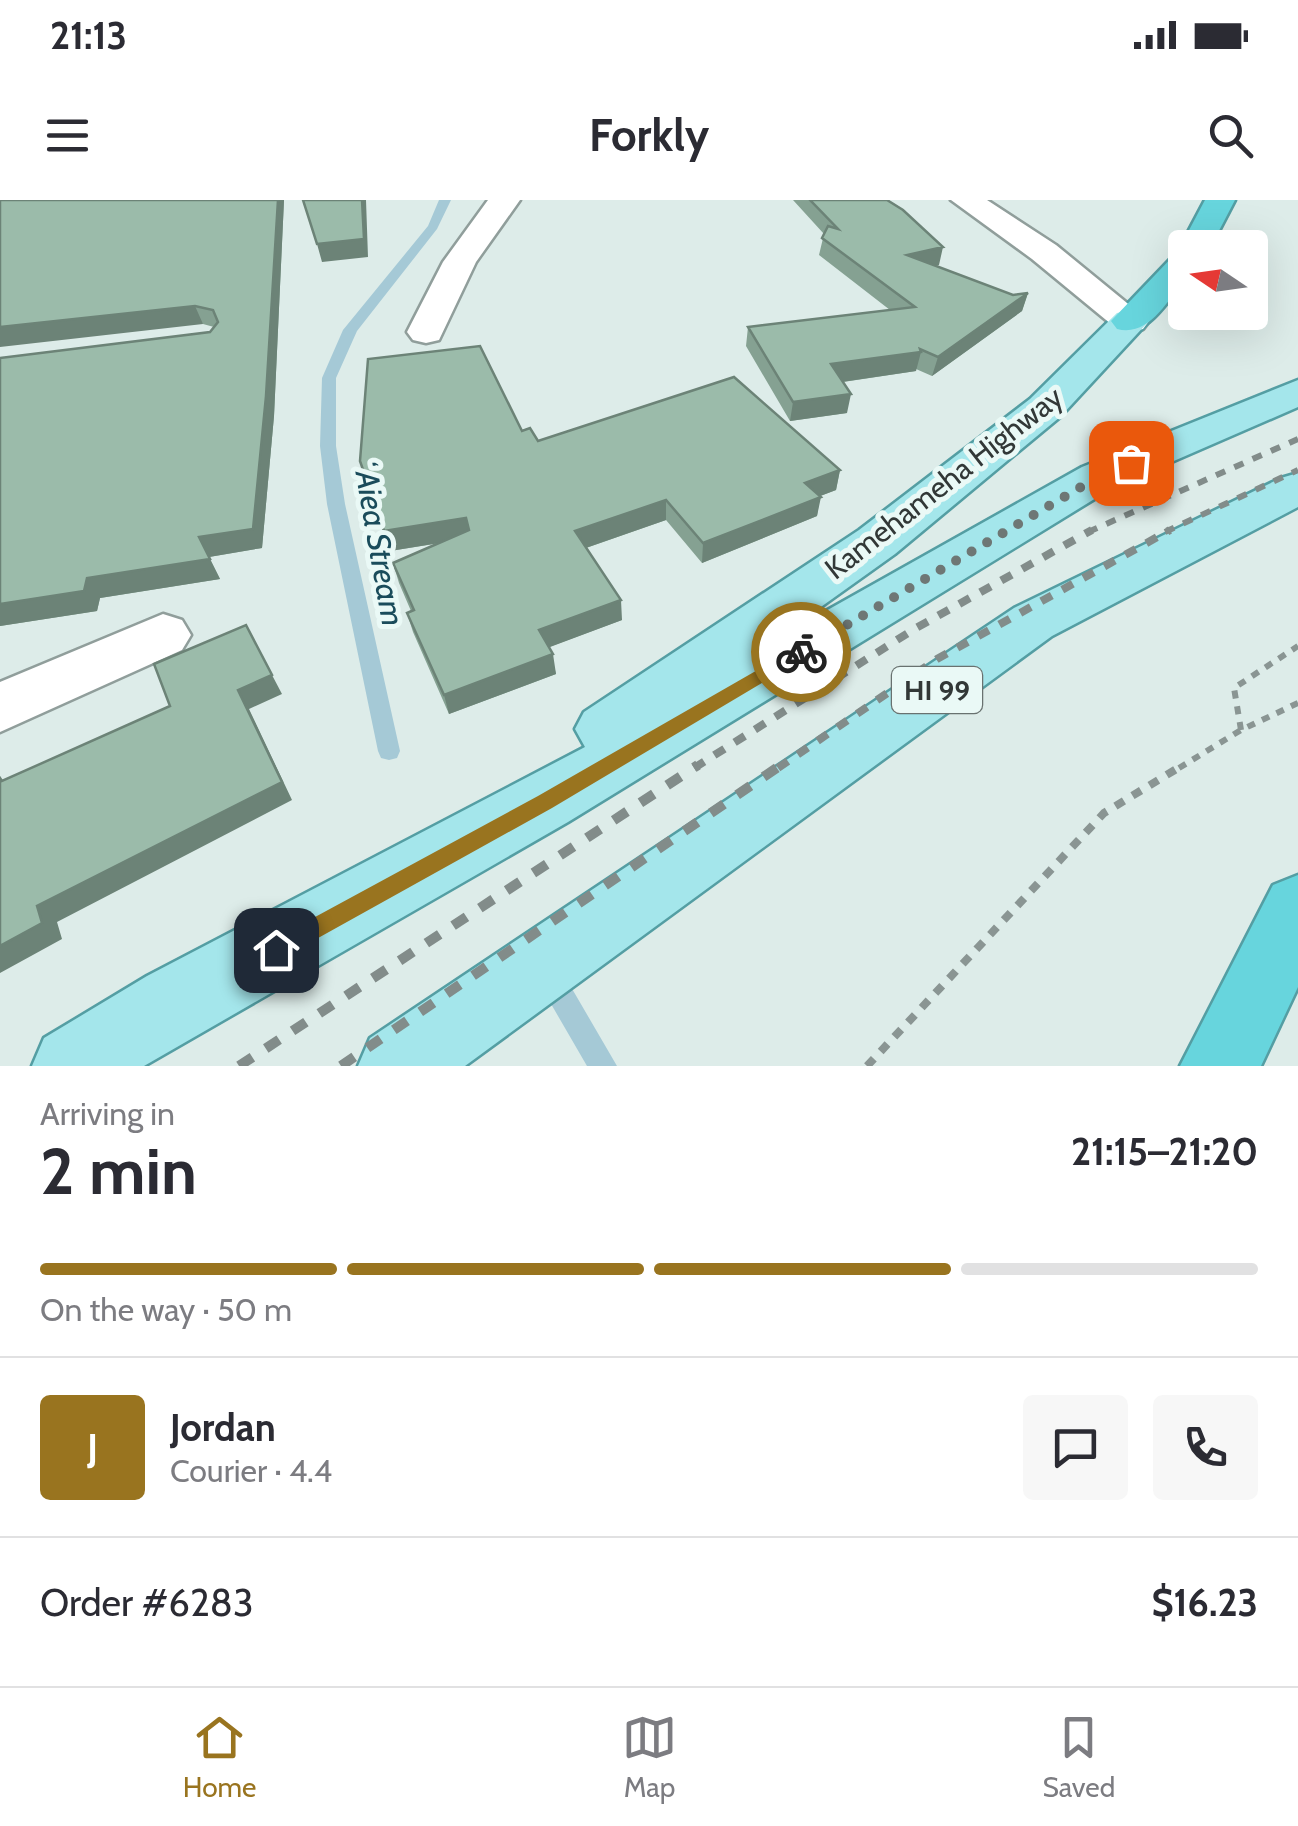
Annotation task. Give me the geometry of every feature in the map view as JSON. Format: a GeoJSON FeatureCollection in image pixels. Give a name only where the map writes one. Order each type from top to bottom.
{"type":"FeatureCollection","features":[{"type":"Feature","properties":{"kind":"highway"},"geometry":{"type":"LineString","coordinates":[[1203,230],[1220,200]]}},
{"type":"Feature","properties":{"kind":"highway"},"geometry":{"type":"LineString","coordinates":[[1130,320],[1168,278]]}},
{"type":"Feature","properties":{"kind":"highway"},"geometry":{"type":"LineString","coordinates":[[1220,1066],[1298,909]]}},
{"type":"Feature","properties":{"kind":"main road","name":"Kamehameha Highway"},"geometry":{"type":"LineString","coordinates":[[540,789],[877,542],[1045,408],[1130,320]]}},
{"type":"Feature","properties":{"kind":"main road","name":"Kamehameha Highway"},"geometry":{"type":"LineString","coordinates":[[72,1066],[540,789],[1098,477],[1298,392]]}},
{"type":"Feature","properties":{"kind":"main road","name":"HI 99"},"geometry":{"type":"LineString","coordinates":[[398,1066],[1034,622],[1298,488]]}},
{"type":"Feature","properties":{"kind":"street"},"geometry":{"type":"LineString","coordinates":[[426,332],[451,273],[478,228],[504,200]]}},
{"type":"Feature","properties":{"kind":"street"},"geometry":{"type":"LineString","coordinates":[[966,200],[1054,249],[1130,320]]}},
{"type":"Feature","properties":{"kind":"street"},"geometry":{"type":"LineString","coordinates":[[0,708],[163,635]]}},
{"type":"Feature","properties":{"kind":"path"},"geometry":{"type":"LineString","coordinates":[[1242,730],[1234,688],[1298,646]]}},
{"type":"Feature","properties":{"kind":"path"},"geometry":{"type":"LineString","coordinates":[[866,1066],[1104,813],[1242,730],[1298,703]]}},
{"type":"Feature","properties":{"kind":"building"},"geometry":{"type":"Polygon","coordinates":[[[0,200],[278,200],[253,529],[199,537],[210,559],[87,578],[84,591],[0,604],[0,358],[210,332],[218,322],[213,310],[195,306],[0,327],[0,200]]]}},
{"type":"Feature","properties":{"kind":"building"},"geometry":{"type":"Polygon","coordinates":[[[303,200],[362,200],[364,239],[317,244],[303,200]]]}},
{"type":"Feature","properties":{"kind":"building"},"geometry":{"type":"Polygon","coordinates":[[[810,200],[887,200],[943,247],[907,255],[1013,295],[1028,293],[938,357],[920,349],[921,352],[831,364],[851,394],[793,402],[748,327],[915,307],[822,238],[828,226],[838,229],[810,200]]]}},
{"type":"Feature","properties":{"kind":"building"},"geometry":{"type":"Polygon","coordinates":[[[480,346],[522,431],[530,428],[538,441],[734,377],[840,470],[805,483],[821,497],[703,543],[666,500],[575,531],[621,600],[539,630],[553,654],[444,695],[407,613],[414,610],[393,563],[469,530],[466,518],[384,531],[360,461],[368,359],[480,346]]]}},
{"type":"Feature","properties":{"kind":"building"},"geometry":{"type":"Polygon","coordinates":[[[246,625],[272,675],[238,690],[282,782],[37,906],[42,923],[0,946],[0,778],[2,781],[170,706],[154,664],[246,625]]]}},
{"type":"Feature","properties":{"kind":"waterway","name":"ʻAiea Stream"},"geometry":{"type":"LineString","coordinates":[[389,751],[336,504],[328,446],[329,378],[350,330],[433,227],[445,200]]}},
{"type":"Feature","properties":{"kind":"waterway","name":"ʻAiea Stream"},"geometry":{"type":"LineString","coordinates":[[561,997],[603,1066]]}},
{"type":"Feature","properties":{"kind":"railway"},"geometry":{"type":"LineString","coordinates":[[1090,531],[1298,439]]}},
{"type":"Feature","properties":{"kind":"railway"},"geometry":{"type":"LineString","coordinates":[[1165,532],[1298,470]]}},
{"type":"Feature","properties":{"kind":"railway"},"geometry":{"type":"LineString","coordinates":[[778,768],[937,659],[1170,530]]}},
{"type":"Feature","properties":{"kind":"railway"},"geometry":{"type":"LineString","coordinates":[[694,768],[916,628],[1090,531]]}},
{"type":"Feature","properties":{"kind":"railway"},"geometry":{"type":"LineString","coordinates":[[239,1066],[698,765]]}},
{"type":"Feature","properties":{"kind":"railway"},"geometry":{"type":"LineString","coordinates":[[341,1066],[781,765]]}},
{"type":"Feature","properties":{"kind":"way so far"},"geometry":{"type":"LineString","coordinates":[[801,652],[1098,477],[1131,463]]}},
{"type":"Feature","properties":{"kind":"route"},"geometry":{"type":"LineString","coordinates":[[276,950],[545,802],[801,652]]}}]}
